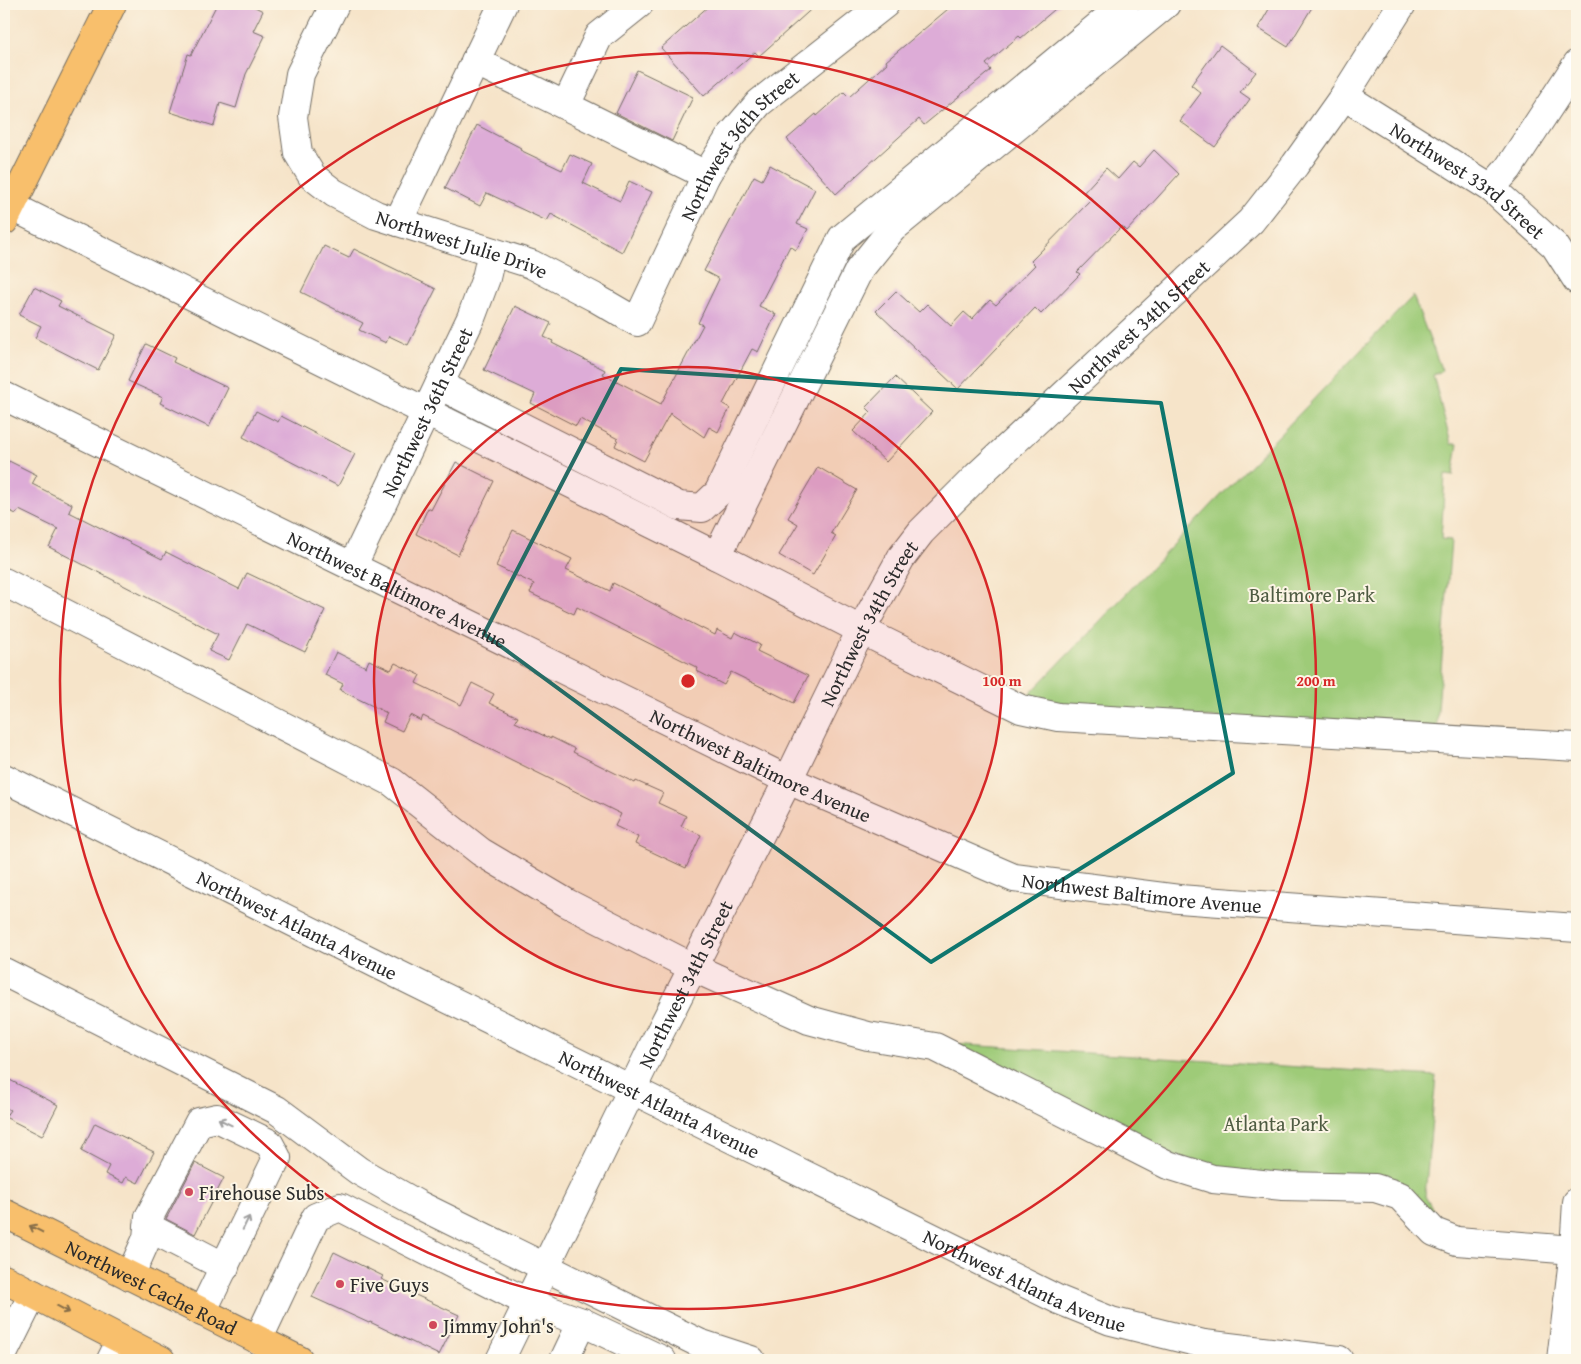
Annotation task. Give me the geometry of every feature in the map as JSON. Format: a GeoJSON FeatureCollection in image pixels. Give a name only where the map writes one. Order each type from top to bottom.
{"type":"FeatureCollection","features":[{"type":"Feature","properties":{"kind":"main road"},"geometry":{"type":"LineString","coordinates":[[8,213],[112,4]]}},
{"type":"Feature","properties":{"kind":"main road","name":"Northwest Cache Road"},"geometry":{"type":"LineString","coordinates":[[4,1213],[299,1360]]}},
{"type":"Feature","properties":{"kind":"main road"},"geometry":{"type":"LineString","coordinates":[[4,1279],[33,1294],[116,1350],[162,1360]]}},
{"type":"Feature","properties":{"kind":"street","name":"Northwest Julie Drive"},"geometry":{"type":"LineString","coordinates":[[335,4],[300,74],[292,116],[298,153],[312,176],[334,193],[376,215],[531,264],[637,322]]}},
{"type":"Feature","properties":{"kind":"street"},"geometry":{"type":"LineString","coordinates":[[398,222],[503,4]]}},
{"type":"Feature","properties":{"kind":"street"},"geometry":{"type":"LineString","coordinates":[[566,105],[599,36],[639,4]]}},
{"type":"Feature","properties":{"kind":"street","name":"Northwest 36th Street"},"geometry":{"type":"LineString","coordinates":[[637,322],[706,175],[730,137],[759,103],[885,4]]}},
{"type":"Feature","properties":{"kind":"street"},"geometry":{"type":"LineString","coordinates":[[439,385],[679,506],[702,508],[718,494],[842,238],[1125,4]]}},
{"type":"Feature","properties":{"kind":"street"},"geometry":{"type":"LineString","coordinates":[[718,556],[859,270],[892,229],[1166,4]]}},
{"type":"Feature","properties":{"kind":"street","name":"Northwest 34th Street"},"geometry":{"type":"LineString","coordinates":[[500,1360],[656,1040],[788,780],[860,630],[901,558],[921,532],[977,476],[1251,221],[1295,165],[1344,96],[1402,4]]}},
{"type":"Feature","properties":{"kind":"street"},"geometry":{"type":"LineString","coordinates":[[476,60],[706,175]]}},
{"type":"Feature","properties":{"kind":"street"},"geometry":{"type":"LineString","coordinates":[[1491,188],[1508,169],[1577,64]]}},
{"type":"Feature","properties":{"kind":"street","name":"Northwest 33rd Street"},"geometry":{"type":"LineString","coordinates":[[1344,96],[1491,188],[1555,246],[1577,280]]}},
{"type":"Feature","properties":{"kind":"street"},"geometry":{"type":"LineString","coordinates":[[8,213],[426,412],[718,556],[860,630],[1021,708],[1058,716],[1577,746]]}},
{"type":"Feature","properties":{"kind":"street","name":"Northwest 36th Street"},"geometry":{"type":"LineString","coordinates":[[352,567],[471,318],[486,278],[492,252]]}},
{"type":"Feature","properties":{"kind":"street","name":"Northwest Baltimore Avenue"},"geometry":{"type":"LineString","coordinates":[[4,396],[788,780],[1014,878],[1179,899],[1577,928]]}},
{"type":"Feature","properties":{"kind":"street"},"geometry":{"type":"LineString","coordinates":[[4,582],[392,782],[481,852],[567,903],[694,968],[809,1020],[868,1036],[935,1047],[1168,1164],[1213,1179],[1283,1186],[1375,1188],[1400,1196],[1434,1232],[1457,1241],[1574,1250]]}},
{"type":"Feature","properties":{"kind":"street","name":"Northwest Atlanta Avenue"},"geometry":{"type":"LineString","coordinates":[[4,778],[1059,1300],[1111,1320],[1204,1344],[1339,1360]]}},
{"type":"Feature","properties":{"kind":"street"},"geometry":{"type":"LineString","coordinates":[[4,972],[277,1110],[359,1171],[416,1204],[546,1266],[699,1343],[751,1360]]}},
{"type":"Feature","properties":{"kind":"street"},"geometry":{"type":"LineString","coordinates":[[130,1276],[147,1238],[149,1217],[199,1122],[217,1118],[269,1143],[278,1158],[202,1312]]}},
{"type":"Feature","properties":{"kind":"street"},"geometry":{"type":"LineString","coordinates":[[1561,1360],[1574,1250],[1577,1202]]}},
{"type":"Feature","properties":{"kind":"street"},"geometry":{"type":"LineString","coordinates":[[258,1340],[316,1217],[340,1207],[529,1303],[587,1324],[662,1360]]}},
{"type":"Feature","properties":{"kind":"street"},"geometry":{"type":"LineString","coordinates":[[148,1227],[224,1267]]}},
{"type":"Feature","properties":{"kind":"street"},"geometry":{"type":"LineString","coordinates":[[4,1352],[33,1294]]}},
{"type":"Feature","properties":{"kind":"street"},"geometry":{"type":"LineString","coordinates":[[564,1360],[587,1324]]}},
{"type":"Feature","properties":{"kind":"street"},"geometry":{"type":"LineString","coordinates":[[587,1324],[600,1338],[646,1360]]}},
{"type":"Feature","properties":{"kind":"highlighted area"},"geometry":{"type":"Polygon","coordinates":[[[621,369],[1161,403],[1233,773],[931,962],[484,634],[621,369]]]}},
{"type":"Feature","properties":{"kind":"green space","name":"Baltimore Park"},"geometry":{"type":"Polygon","coordinates":[[[1413,296],[1442,371],[1433,375],[1451,444],[1458,444],[1453,476],[1445,475],[1441,539],[1451,540],[1436,735],[1021,703],[1413,296]]]}},
{"type":"Feature","properties":{"kind":"green space","name":"Atlanta Park"},"geometry":{"type":"Polygon","coordinates":[[[951,1044],[1436,1076],[1425,1196],[1444,1230],[1417,1204],[1213,1176],[951,1044]]]}},
{"type":"Feature","properties":{"kind":"building"},"geometry":{"type":"Polygon","coordinates":[[[217,4],[249,4],[263,11],[253,31],[265,36],[246,74],[236,108],[220,103],[214,126],[170,112],[188,54],[191,55],[217,4]]]}},
{"type":"Feature","properties":{"kind":"building"},"geometry":{"type":"Polygon","coordinates":[[[711,4],[817,4],[759,56],[755,52],[704,96],[661,48],[711,4]]]}},
{"type":"Feature","properties":{"kind":"building"},"geometry":{"type":"Polygon","coordinates":[[[954,4],[1061,4],[1021,38],[1019,36],[986,64],[991,70],[924,125],[919,119],[836,194],[787,139],[844,92],[849,97],[887,63],[886,61],[954,4]]]}},
{"type":"Feature","properties":{"kind":"building"},"geometry":{"type":"Polygon","coordinates":[[[1272,4],[1314,4],[1288,47],[1258,28],[1272,4]]]}},
{"type":"Feature","properties":{"kind":"building"},"geometry":{"type":"Polygon","coordinates":[[[1220,45],[1256,72],[1240,92],[1250,99],[1215,147],[1180,121],[1201,93],[1191,85],[1220,45]]]}},
{"type":"Feature","properties":{"kind":"building"},"geometry":{"type":"Polygon","coordinates":[[[637,70],[693,97],[672,141],[616,113],[637,70]]]}},
{"type":"Feature","properties":{"kind":"building"},"geometry":{"type":"Polygon","coordinates":[[[477,125],[521,148],[520,150],[562,170],[570,154],[592,164],[583,183],[620,201],[629,181],[652,192],[622,252],[551,214],[547,221],[487,193],[480,206],[445,188],[477,125]]]}},
{"type":"Feature","properties":{"kind":"building"},"geometry":{"type":"Polygon","coordinates":[[[1154,150],[1179,174],[1127,231],[1122,226],[1077,272],[1080,274],[1041,314],[1035,308],[958,389],[876,311],[896,291],[919,312],[927,304],[951,326],[964,312],[972,319],[990,300],[996,305],[1035,265],[1031,261],[1092,199],[1084,192],[1106,168],[1118,179],[1133,162],[1139,167],[1154,150]]]}},
{"type":"Feature","properties":{"kind":"building"},"geometry":{"type":"Polygon","coordinates":[[[770,165],[815,189],[797,224],[808,229],[796,250],[790,246],[759,306],[776,314],[758,352],[752,349],[723,404],[730,408],[718,432],[709,427],[704,437],[670,413],[644,461],[615,446],[618,439],[580,419],[576,426],[531,403],[535,394],[484,370],[515,306],[551,323],[544,337],[553,341],[552,343],[605,370],[603,374],[661,404],[703,325],[698,323],[719,279],[704,271],[754,176],[762,180],[770,165]]]}},
{"type":"Feature","properties":{"kind":"building"},"geometry":{"type":"Polygon","coordinates":[[[324,246],[349,258],[354,249],[436,289],[408,345],[389,336],[386,343],[359,330],[363,323],[301,292],[324,246]]]}},
{"type":"Feature","properties":{"kind":"building"},"geometry":{"type":"Polygon","coordinates":[[[34,287],[61,301],[58,306],[116,335],[98,370],[35,338],[41,326],[19,315],[34,287]]]}},
{"type":"Feature","properties":{"kind":"building"},"geometry":{"type":"Polygon","coordinates":[[[146,344],[175,358],[173,362],[228,388],[209,427],[160,403],[163,397],[128,381],[146,344]]]}},
{"type":"Feature","properties":{"kind":"building"},"geometry":{"type":"Polygon","coordinates":[[[895,377],[932,412],[886,462],[853,431],[871,412],[866,407],[895,377]]]}},
{"type":"Feature","properties":{"kind":"building"},"geometry":{"type":"Polygon","coordinates":[[[256,411],[278,422],[281,416],[355,454],[338,486],[243,437],[256,411]]]}},
{"type":"Feature","properties":{"kind":"building"},"geometry":{"type":"Polygon","coordinates":[[[9,461],[37,475],[32,484],[72,504],[69,512],[162,559],[166,552],[239,589],[247,573],[325,610],[305,652],[247,624],[229,660],[209,651],[218,634],[49,547],[58,529],[19,510],[16,514],[4,508],[4,471],[9,461]]]}},
{"type":"Feature","properties":{"kind":"building"},"geometry":{"type":"Polygon","coordinates":[[[456,462],[494,481],[458,555],[416,534],[428,508],[431,510],[456,462]]]}},
{"type":"Feature","properties":{"kind":"building"},"geometry":{"type":"Polygon","coordinates":[[[818,467],[857,490],[831,533],[836,536],[813,575],[779,555],[798,524],[788,518],[818,467]]]}},
{"type":"Feature","properties":{"kind":"building"},"geometry":{"type":"Polygon","coordinates":[[[513,530],[572,559],[566,570],[610,591],[613,583],[715,635],[717,630],[732,638],[735,632],[760,645],[757,651],[808,676],[794,703],[731,672],[724,685],[697,671],[698,668],[577,607],[574,614],[530,593],[534,584],[496,566],[513,530]]]}},
{"type":"Feature","properties":{"kind":"building"},"geometry":{"type":"Polygon","coordinates":[[[336,652],[366,667],[369,660],[391,670],[395,663],[420,675],[416,683],[461,705],[472,683],[494,694],[489,703],[518,717],[515,722],[575,749],[573,752],[635,783],[636,781],[663,793],[658,803],[686,816],[681,826],[701,835],[686,868],[635,844],[638,837],[615,826],[621,814],[423,716],[421,721],[410,715],[402,731],[383,722],[387,713],[340,690],[343,684],[325,675],[336,652]]]}},
{"type":"Feature","properties":{"kind":"building"},"geometry":{"type":"Polygon","coordinates":[[[4,1077],[58,1105],[42,1136],[5,1117],[10,1110],[4,1107],[4,1077]]]}},
{"type":"Feature","properties":{"kind":"building"},"geometry":{"type":"Polygon","coordinates":[[[95,1123],[154,1152],[138,1183],[126,1177],[123,1183],[105,1174],[109,1166],[81,1151],[95,1123]]]}},
{"type":"Feature","properties":{"kind":"building"},"geometry":{"type":"Polygon","coordinates":[[[195,1163],[224,1178],[195,1234],[166,1219],[195,1163]]]}},
{"type":"Feature","properties":{"kind":"building"},"geometry":{"type":"Polygon","coordinates":[[[334,1252],[383,1276],[381,1279],[459,1315],[439,1355],[312,1297],[334,1252]]]}},
{"type":"Feature","properties":{"kind":"place","name":"Firehouse Subs"},"geometry":{"type":"Point","coordinates":[189,1192]}},
{"type":"Feature","properties":{"kind":"place","name":"Five Guys"},"geometry":{"type":"Point","coordinates":[340,1284]}},
{"type":"Feature","properties":{"kind":"place","name":"Jimmy John's"},"geometry":{"type":"Point","coordinates":[433,1325]}}]}
